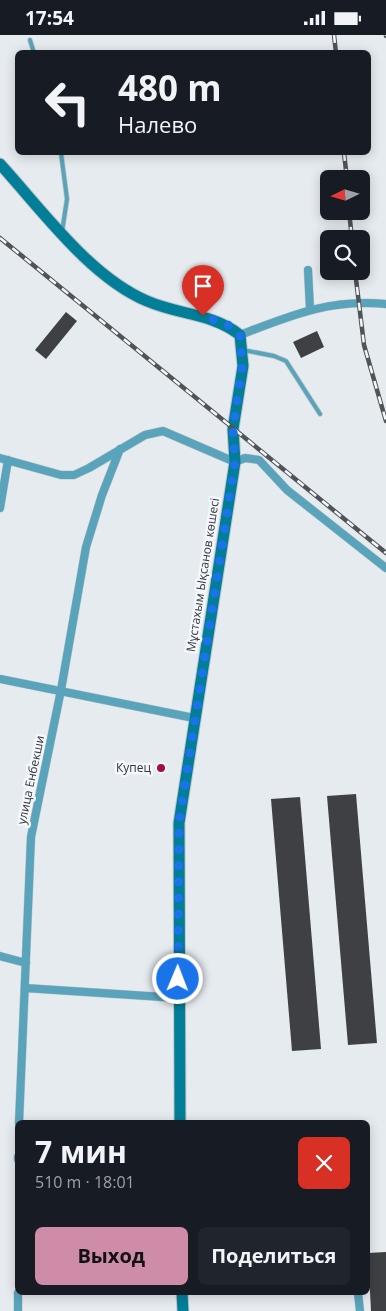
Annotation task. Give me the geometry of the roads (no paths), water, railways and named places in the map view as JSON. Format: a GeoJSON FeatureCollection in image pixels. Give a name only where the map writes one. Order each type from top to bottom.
{"type":"FeatureCollection","features":[{"type":"Feature","properties":{"kind":"main road"},"geometry":{"type":"LineString","coordinates":[[0,164],[98,272],[148,302],[203,316],[228,325],[240,335]]}},
{"type":"Feature","properties":{"kind":"main road","name":"Мұстахым Ықсанов көшесі"},"geometry":{"type":"LineString","coordinates":[[180,1120],[178,998],[179,823],[235,462],[233,429],[243,350],[240,335]]}},
{"type":"Feature","properties":{"kind":"main road"},"geometry":{"type":"LineString","coordinates":[[182,1295],[183,1311]]}},
{"type":"Feature","properties":{"kind":"street"},"geometry":{"type":"LineString","coordinates":[[308,270],[310,309]]}},
{"type":"Feature","properties":{"kind":"street"},"geometry":{"type":"LineString","coordinates":[[240,335],[310,309],[357,301],[386,304]]}},
{"type":"Feature","properties":{"kind":"street"},"geometry":{"type":"LineString","coordinates":[[0,508],[4,459],[61,475],[74,475],[89,469],[145,435],[163,431],[235,462],[245,458],[259,460],[288,490],[386,569]]}},
{"type":"Feature","properties":{"kind":"street","name":"улица Енбекши"},"geometry":{"type":"LineString","coordinates":[[19,1120],[31,837],[61,690],[86,547],[102,495],[120,449]]}},
{"type":"Feature","properties":{"kind":"street"},"geometry":{"type":"LineString","coordinates":[[0,679],[194,718]]}},
{"type":"Feature","properties":{"kind":"street"},"geometry":{"type":"LineString","coordinates":[[0,956],[26,963]]}},
{"type":"Feature","properties":{"kind":"street"},"geometry":{"type":"LineString","coordinates":[[25,988],[178,998]]}},
{"type":"Feature","properties":{"kind":"street"},"geometry":{"type":"LineString","coordinates":[[18,1295],[18,1311]]}},
{"type":"Feature","properties":{"kind":"street"},"geometry":{"type":"LineString","coordinates":[[358,1295],[360,1311]]}},
{"type":"Feature","properties":{"kind":"lane"},"geometry":{"type":"LineString","coordinates":[[30,40],[33,50]]}},
{"type":"Feature","properties":{"kind":"lane"},"geometry":{"type":"LineString","coordinates":[[61,155],[67,199],[62,231]]}},
{"type":"Feature","properties":{"kind":"lane"},"geometry":{"type":"LineString","coordinates":[[243,350],[274,356],[286,361],[320,414]]}},
{"type":"Feature","properties":{"kind":"railway"},"geometry":{"type":"LineString","coordinates":[[334,35],[336,50]]}},
{"type":"Feature","properties":{"kind":"railway"},"geometry":{"type":"LineString","coordinates":[[344,155],[346,170]]}},
{"type":"Feature","properties":{"kind":"railway"},"geometry":{"type":"LineString","coordinates":[[350,220],[351,230]]}},
{"type":"Feature","properties":{"kind":"railway"},"geometry":{"type":"LineString","coordinates":[[0,238],[386,553]]}},
{"type":"Feature","properties":{"kind":"railway"},"geometry":{"type":"LineString","coordinates":[[356,280],[364,345],[386,421]]}},
{"type":"Feature","properties":{"kind":"place","name":"Купец"},"geometry":{"type":"Point","coordinates":[161,768]}}]}
